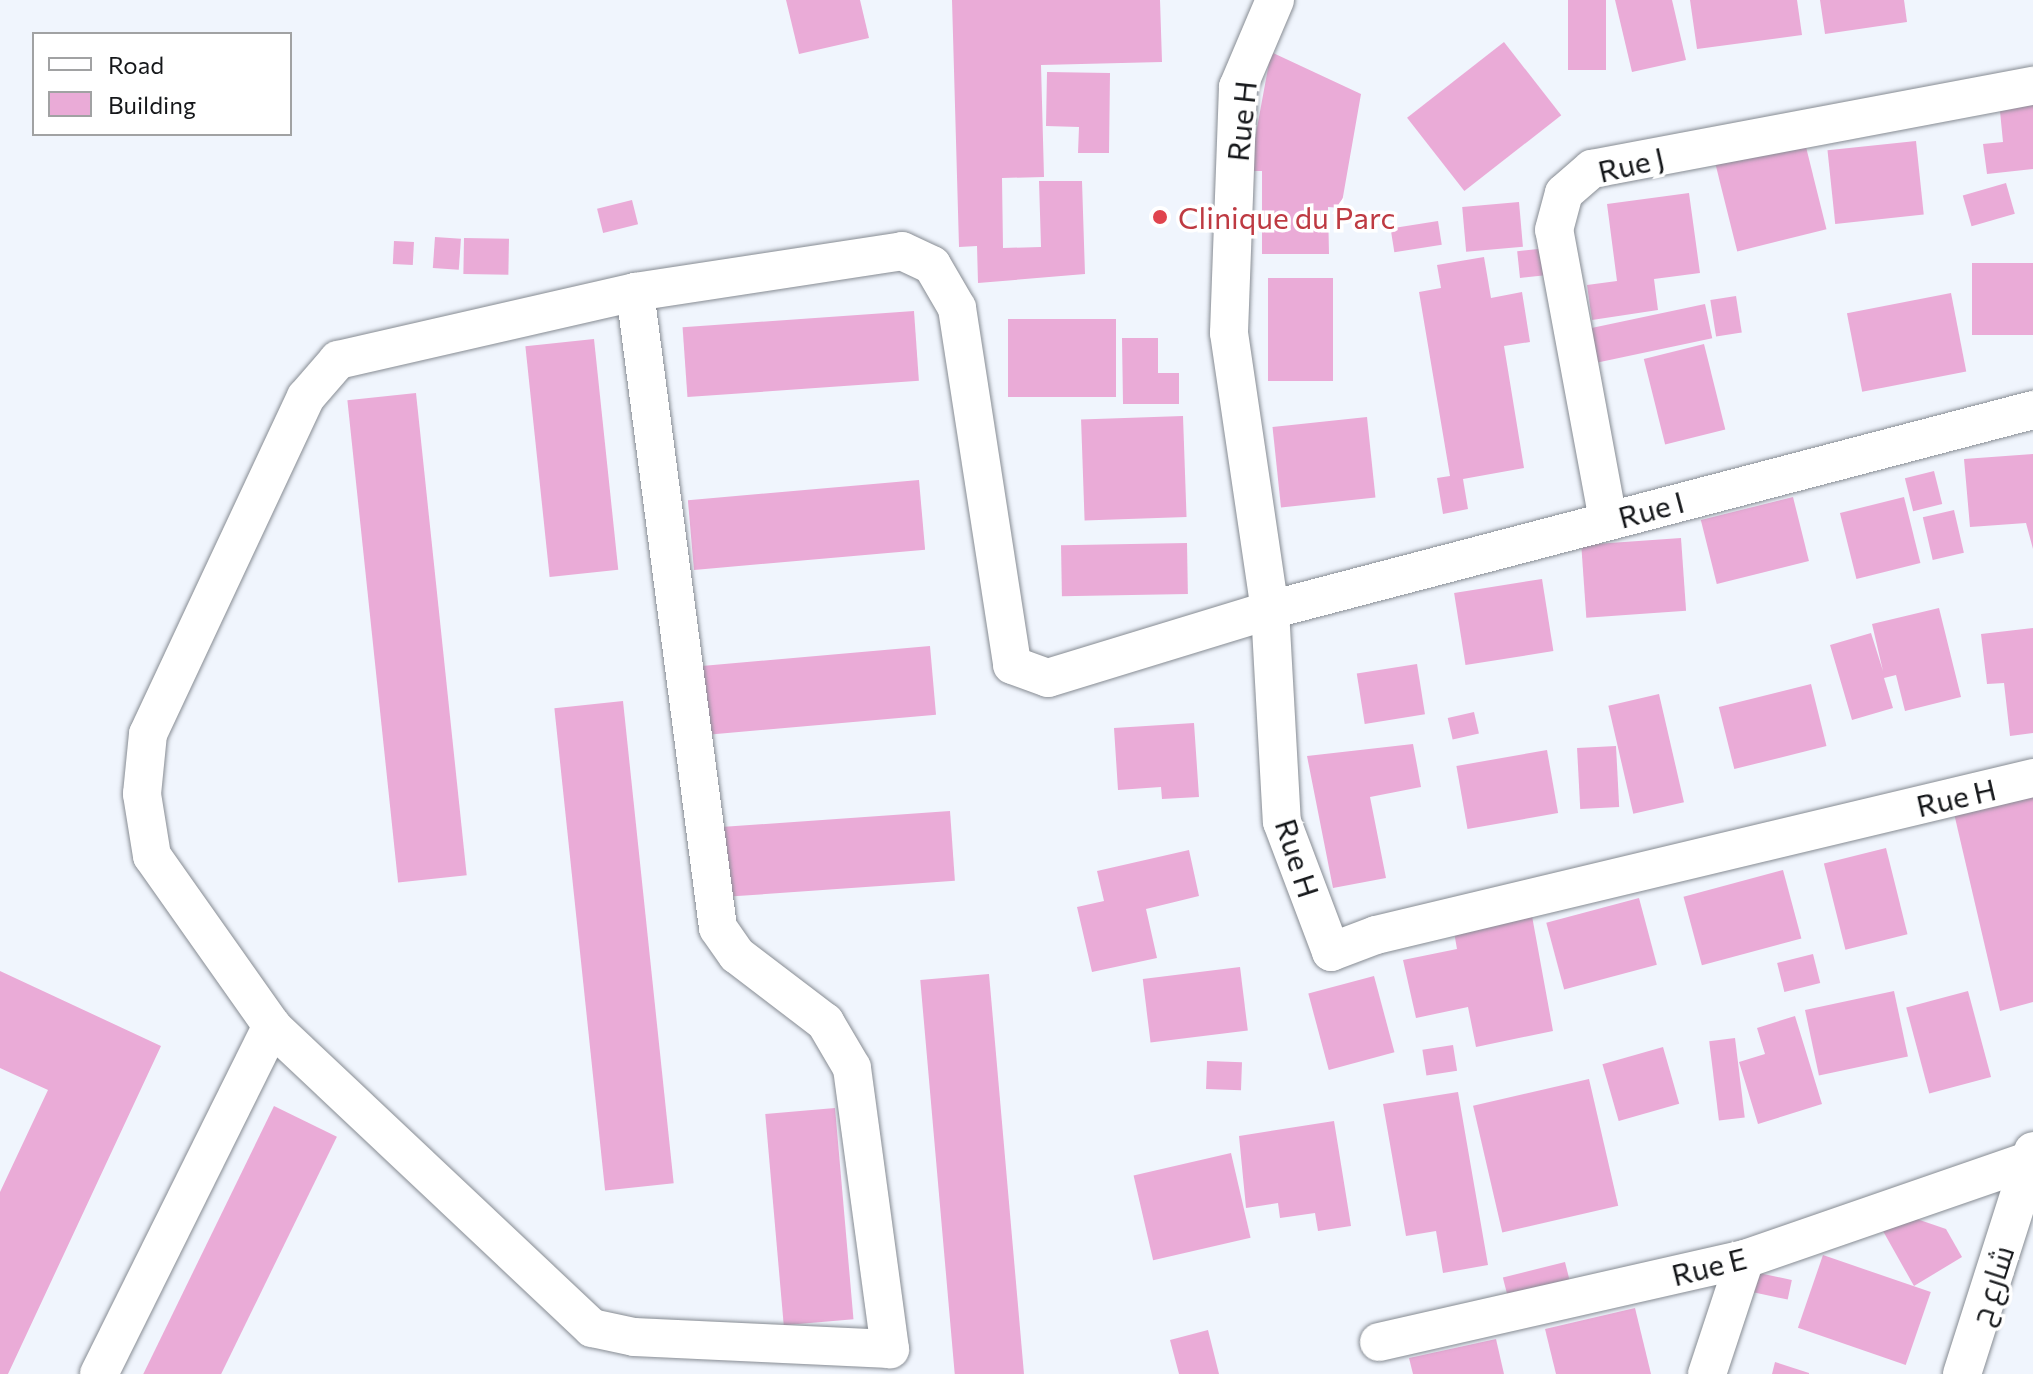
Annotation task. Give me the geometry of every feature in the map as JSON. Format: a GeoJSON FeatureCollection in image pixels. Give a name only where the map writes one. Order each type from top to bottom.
{"type":"FeatureCollection","features":[{"type":"Feature","properties":{"kind":"street","name":"Rue H"},"geometry":{"type":"LineString","coordinates":[[1275,0],[1238,87],[1229,333],[1270,610],[1282,822],[1331,952],[1376,935],[2033,778]]}},
{"type":"Feature","properties":{"kind":"street","name":"Rue J"},"geometry":{"type":"LineString","coordinates":[[1608,520],[1554,230],[1564,193],[1592,169],[2033,86]]}},
{"type":"Feature","properties":{"kind":"street","name":"Rue I"},"geometry":{"type":"LineString","coordinates":[[894,1362],[634,1337],[592,1328],[272,1026],[152,856],[142,794],[148,734],[306,397],[338,360],[635,292],[902,251],[932,265],[957,308],[1012,665],[1027,676],[1048,678],[1270,610],[2033,410]]}},
{"type":"Feature","properties":{"kind":"street"},"geometry":{"type":"LineString","coordinates":[[635,292],[718,928],[737,955],[825,1022],[852,1068],[894,1362]]}},
{"type":"Feature","properties":{"kind":"street"},"geometry":{"type":"LineString","coordinates":[[99,1374],[272,1026]]}},
{"type":"Feature","properties":{"kind":"street","name":"شارع ح"},"geometry":{"type":"LineString","coordinates":[[1962,1374],[2016,1252],[2032,1156]]}},
{"type":"Feature","properties":{"kind":"street","name":"Rue E"},"geometry":{"type":"LineString","coordinates":[[1379,1342],[1745,1259],[2032,1156]]}},
{"type":"Feature","properties":{"kind":"street"},"geometry":{"type":"LineString","coordinates":[[1707,1374],[1745,1259]]}},
{"type":"Feature","properties":{"kind":"building"},"geometry":{"type":"Polygon","coordinates":[[[786,0],[860,0],[869,38],[799,54],[786,0]]]}},
{"type":"Feature","properties":{"kind":"building"},"geometry":{"type":"Polygon","coordinates":[[[952,0],[1160,0],[1162,62],[1041,65],[1044,177],[1002,178],[1003,248],[1041,247],[1039,181],[1082,181],[1085,274],[978,283],[977,246],[959,247],[952,0]]]}},
{"type":"Feature","properties":{"kind":"building"},"geometry":{"type":"Polygon","coordinates":[[[1568,0],[1606,0],[1606,70],[1568,70],[1568,0]]]}},
{"type":"Feature","properties":{"kind":"building"},"geometry":{"type":"Polygon","coordinates":[[[1615,0],[1672,0],[1686,60],[1632,72],[1615,0]]]}},
{"type":"Feature","properties":{"kind":"building"},"geometry":{"type":"Polygon","coordinates":[[[1690,0],[1797,0],[1802,35],[1697,49],[1690,0]]]}},
{"type":"Feature","properties":{"kind":"building"},"geometry":{"type":"Polygon","coordinates":[[[1820,0],[1904,0],[1907,22],[1825,34],[1820,0]]]}},
{"type":"Feature","properties":{"kind":"building"},"geometry":{"type":"Polygon","coordinates":[[[1504,42],[1561,115],[1464,191],[1407,118],[1504,42]]]}},
{"type":"Feature","properties":{"kind":"building"},"geometry":{"type":"Polygon","coordinates":[[[1271,52],[1361,94],[1341,208],[1328,207],[1329,254],[1262,254],[1262,171],[1249,171],[1271,52]]]}},
{"type":"Feature","properties":{"kind":"building"},"geometry":{"type":"Polygon","coordinates":[[[1047,72],[1110,73],[1109,153],[1078,153],[1079,127],[1046,126],[1047,72]]]}},
{"type":"Feature","properties":{"kind":"building"},"geometry":{"type":"Polygon","coordinates":[[[2033,97],[2033,169],[1987,174],[1983,144],[2003,142],[1999,101],[2033,97]]]}},
{"type":"Feature","properties":{"kind":"building"},"geometry":{"type":"Polygon","coordinates":[[[1804,139],[1826,229],[1737,251],[1715,161],[1804,139]]]}},
{"type":"Feature","properties":{"kind":"building"},"geometry":{"type":"Polygon","coordinates":[[[1916,141],[1924,215],[1835,224],[1827,150],[1916,141]]]}},
{"type":"Feature","properties":{"kind":"building"},"geometry":{"type":"Polygon","coordinates":[[[2006,183],[2015,214],[1972,226],[1963,195],[2006,183]]]}},
{"type":"Feature","properties":{"kind":"building"},"geometry":{"type":"Polygon","coordinates":[[[1689,193],[1700,273],[1654,279],[1658,310],[1592,320],[1587,285],[1617,281],[1607,204],[1689,193]]]}},
{"type":"Feature","properties":{"kind":"building"},"geometry":{"type":"Polygon","coordinates":[[[632,200],[638,224],[603,233],[597,209],[632,200]]]}},
{"type":"Feature","properties":{"kind":"building"},"geometry":{"type":"Polygon","coordinates":[[[1519,202],[1523,247],[1466,252],[1462,207],[1519,202]]]}},
{"type":"Feature","properties":{"kind":"building"},"geometry":{"type":"Polygon","coordinates":[[[1438,221],[1442,245],[1394,252],[1391,229],[1438,221]]]}},
{"type":"Feature","properties":{"kind":"building"},"geometry":{"type":"Polygon","coordinates":[[[435,237],[461,239],[459,270],[433,268],[435,237]]]}},
{"type":"Feature","properties":{"kind":"building"},"geometry":{"type":"Polygon","coordinates":[[[464,238],[509,239],[508,275],[463,274],[464,238]]]}},
{"type":"Feature","properties":{"kind":"building"},"geometry":{"type":"Polygon","coordinates":[[[394,241],[414,242],[413,265],[393,264],[394,241]]]}},
{"type":"Feature","properties":{"kind":"building"},"geometry":{"type":"Polygon","coordinates":[[[1547,248],[1550,275],[1520,278],[1517,251],[1547,248]]]}},
{"type":"Feature","properties":{"kind":"building"},"geometry":{"type":"Polygon","coordinates":[[[1484,257],[1491,298],[1522,292],[1530,342],[1504,346],[1524,468],[1463,479],[1468,509],[1443,514],[1437,478],[1450,476],[1419,292],[1441,288],[1437,265],[1484,257]]]}},
{"type":"Feature","properties":{"kind":"building"},"geometry":{"type":"Polygon","coordinates":[[[1972,263],[2033,263],[2033,335],[1972,335],[1972,263]]]}},
{"type":"Feature","properties":{"kind":"building"},"geometry":{"type":"Polygon","coordinates":[[[1268,278],[1333,278],[1333,381],[1268,381],[1268,278]]]}},
{"type":"Feature","properties":{"kind":"building"},"geometry":{"type":"Polygon","coordinates":[[[1951,293],[1966,372],[1862,392],[1847,313],[1951,293]]]}},
{"type":"Feature","properties":{"kind":"building"},"geometry":{"type":"Polygon","coordinates":[[[1736,296],[1742,333],[1716,337],[1710,300],[1736,296]]]}},
{"type":"Feature","properties":{"kind":"building"},"geometry":{"type":"Polygon","coordinates":[[[1705,304],[1712,338],[1593,364],[1586,329],[1705,304]]]}},
{"type":"Feature","properties":{"kind":"building"},"geometry":{"type":"Polygon","coordinates":[[[914,311],[919,381],[687,397],[683,327],[914,311]]]}},
{"type":"Feature","properties":{"kind":"building"},"geometry":{"type":"Polygon","coordinates":[[[1008,319],[1116,319],[1116,397],[1008,397],[1008,319]]]}},
{"type":"Feature","properties":{"kind":"building"},"geometry":{"type":"Polygon","coordinates":[[[1122,338],[1158,338],[1158,373],[1179,373],[1179,404],[1123,404],[1122,338]]]}},
{"type":"Feature","properties":{"kind":"building"},"geometry":{"type":"Polygon","coordinates":[[[594,339],[618,570],[550,577],[525,346],[594,339]]]}},
{"type":"Feature","properties":{"kind":"building"},"geometry":{"type":"Polygon","coordinates":[[[1704,344],[1725,429],[1665,444],[1644,359],[1704,344]]]}},
{"type":"Feature","properties":{"kind":"building"},"geometry":{"type":"Polygon","coordinates":[[[416,393],[467,875],[398,883],[347,400],[416,393]]]}},
{"type":"Feature","properties":{"kind":"building"},"geometry":{"type":"Polygon","coordinates":[[[1183,416],[1187,517],[1085,520],[1081,420],[1183,416]]]}},
{"type":"Feature","properties":{"kind":"building"},"geometry":{"type":"Polygon","coordinates":[[[1367,417],[1375,498],[1281,507],[1273,427],[1367,417]]]}},
{"type":"Feature","properties":{"kind":"building"},"geometry":{"type":"Polygon","coordinates":[[[2033,454],[2033,549],[2026,523],[1970,527],[1964,459],[2033,454]]]}},
{"type":"Feature","properties":{"kind":"building"},"geometry":{"type":"Polygon","coordinates":[[[1934,471],[1942,504],[1913,511],[1905,478],[1934,471]]]}},
{"type":"Feature","properties":{"kind":"building"},"geometry":{"type":"Polygon","coordinates":[[[919,480],[925,550],[694,570],[688,500],[919,480]]]}},
{"type":"Feature","properties":{"kind":"building"},"geometry":{"type":"Polygon","coordinates":[[[1793,497],[1809,561],[1717,584],[1701,520],[1793,497]]]}},
{"type":"Feature","properties":{"kind":"building"},"geometry":{"type":"Polygon","coordinates":[[[1904,497],[1920,563],[1856,579],[1840,513],[1904,497]]]}},
{"type":"Feature","properties":{"kind":"building"},"geometry":{"type":"Polygon","coordinates":[[[1954,510],[1964,553],[1933,560],[1923,517],[1954,510]]]}},
{"type":"Feature","properties":{"kind":"building"},"geometry":{"type":"Polygon","coordinates":[[[1681,538],[1686,611],[1586,618],[1581,545],[1681,538]]]}},
{"type":"Feature","properties":{"kind":"building"},"geometry":{"type":"Polygon","coordinates":[[[1187,543],[1188,594],[1062,596],[1061,545],[1187,543]]]}},
{"type":"Feature","properties":{"kind":"building"},"geometry":{"type":"Polygon","coordinates":[[[1542,579],[1553,651],[1466,665],[1454,593],[1542,579]]]}},
{"type":"Feature","properties":{"kind":"building"},"geometry":{"type":"Polygon","coordinates":[[[1939,608],[1961,697],[1905,711],[1896,675],[1884,678],[1893,708],[1852,720],[1830,645],[1871,633],[1883,671],[1872,624],[1939,608]]]}},
{"type":"Feature","properties":{"kind":"building"},"geometry":{"type":"Polygon","coordinates":[[[2033,628],[2033,733],[2010,736],[2004,683],[1987,684],[1981,634],[2033,628]]]}},
{"type":"Feature","properties":{"kind":"building"},"geometry":{"type":"Polygon","coordinates":[[[930,646],[936,715],[705,735],[699,666],[930,646]]]}},
{"type":"Feature","properties":{"kind":"building"},"geometry":{"type":"Polygon","coordinates":[[[1417,664],[1425,714],[1365,724],[1357,674],[1417,664]]]}},
{"type":"Feature","properties":{"kind":"building"},"geometry":{"type":"Polygon","coordinates":[[[1811,684],[1826,746],[1734,769],[1719,707],[1811,684]]]}},
{"type":"Feature","properties":{"kind":"building"},"geometry":{"type":"Polygon","coordinates":[[[1659,694],[1684,802],[1633,814],[1608,706],[1659,694]]]}},
{"type":"Feature","properties":{"kind":"building"},"geometry":{"type":"Polygon","coordinates":[[[623,701],[674,1183],[605,1191],[554,708],[623,701]]]}},
{"type":"Feature","properties":{"kind":"building"},"geometry":{"type":"Polygon","coordinates":[[[1474,712],[1479,733],[1453,740],[1448,718],[1474,712]]]}},
{"type":"Feature","properties":{"kind":"building"},"geometry":{"type":"Polygon","coordinates":[[[1194,723],[1199,797],[1162,799],[1161,787],[1118,790],[1114,728],[1194,723]]]}},
{"type":"Feature","properties":{"kind":"building"},"geometry":{"type":"Polygon","coordinates":[[[1413,744],[1421,787],[1370,797],[1386,878],[1333,888],[1307,756],[1413,744]]]}},
{"type":"Feature","properties":{"kind":"building"},"geometry":{"type":"Polygon","coordinates":[[[1616,746],[1619,807],[1580,809],[1577,748],[1616,746]]]}},
{"type":"Feature","properties":{"kind":"building"},"geometry":{"type":"Polygon","coordinates":[[[1547,750],[1558,813],[1468,829],[1456,766],[1547,750]]]}},
{"type":"Feature","properties":{"kind":"building"},"geometry":{"type":"Polygon","coordinates":[[[2033,788],[2033,1002],[2000,1011],[1953,809],[2033,788]]]}},
{"type":"Feature","properties":{"kind":"building"},"geometry":{"type":"Polygon","coordinates":[[[950,811],[955,881],[722,897],[718,827],[950,811]]]}},
{"type":"Feature","properties":{"kind":"building"},"geometry":{"type":"Polygon","coordinates":[[[1886,848],[1908,934],[1845,950],[1824,863],[1886,848]]]}},
{"type":"Feature","properties":{"kind":"building"},"geometry":{"type":"Polygon","coordinates":[[[1189,850],[1199,896],[1146,909],[1157,958],[1092,972],[1077,907],[1104,901],[1097,871],[1189,850]]]}},
{"type":"Feature","properties":{"kind":"building"},"geometry":{"type":"Polygon","coordinates":[[[1783,870],[1801,939],[1702,965],[1684,897],[1783,870]]]}},
{"type":"Feature","properties":{"kind":"building"},"geometry":{"type":"Polygon","coordinates":[[[1639,898],[1657,965],[1564,989],[1546,923],[1639,898]]]}},
{"type":"Feature","properties":{"kind":"building"},"geometry":{"type":"Polygon","coordinates":[[[1532,916],[1553,1031],[1476,1047],[1468,1007],[1416,1018],[1403,960],[1457,949],[1454,932],[1532,916]]]}},
{"type":"Feature","properties":{"kind":"building"},"geometry":{"type":"Polygon","coordinates":[[[1813,954],[1820,983],[1784,992],[1777,963],[1813,954]]]}},
{"type":"Feature","properties":{"kind":"building"},"geometry":{"type":"Polygon","coordinates":[[[1240,967],[1248,1031],[1151,1042],[1143,979],[1240,967]]]}},
{"type":"Feature","properties":{"kind":"building"},"geometry":{"type":"Polygon","coordinates":[[[0,971],[161,1046],[8,1374],[0,1374],[0,1192],[48,1090],[0,1068],[0,971]]]}},
{"type":"Feature","properties":{"kind":"building"},"geometry":{"type":"Polygon","coordinates":[[[989,974],[1024,1374],[955,1374],[920,980],[989,974]]]}},
{"type":"Feature","properties":{"kind":"building"},"geometry":{"type":"Polygon","coordinates":[[[1374,976],[1394,1052],[1329,1070],[1308,994],[1374,976]]]}},
{"type":"Feature","properties":{"kind":"building"},"geometry":{"type":"Polygon","coordinates":[[[1894,991],[1908,1057],[1819,1075],[1805,1010],[1894,991]]]}},
{"type":"Feature","properties":{"kind":"building"},"geometry":{"type":"Polygon","coordinates":[[[1968,991],[1991,1077],[1929,1094],[1906,1008],[1968,991]]]}},
{"type":"Feature","properties":{"kind":"building"},"geometry":{"type":"Polygon","coordinates":[[[1795,1016],[1822,1104],[1758,1124],[1739,1062],[1765,1054],[1757,1028],[1795,1016]]]}},
{"type":"Feature","properties":{"kind":"building"},"geometry":{"type":"Polygon","coordinates":[[[1735,1038],[1745,1117],[1719,1121],[1709,1041],[1735,1038]]]}},
{"type":"Feature","properties":{"kind":"building"},"geometry":{"type":"Polygon","coordinates":[[[1453,1045],[1457,1071],[1426,1076],[1422,1050],[1453,1045]]]}},
{"type":"Feature","properties":{"kind":"building"},"geometry":{"type":"Polygon","coordinates":[[[1663,1047],[1679,1104],[1619,1121],[1602,1064],[1663,1047]]]}},
{"type":"Feature","properties":{"kind":"building"},"geometry":{"type":"Polygon","coordinates":[[[1207,1061],[1242,1062],[1241,1090],[1206,1089],[1207,1061]]]}},
{"type":"Feature","properties":{"kind":"building"},"geometry":{"type":"Polygon","coordinates":[[[1589,1079],[1618,1206],[1502,1232],[1473,1106],[1589,1079]]]}},
{"type":"Feature","properties":{"kind":"building"},"geometry":{"type":"Polygon","coordinates":[[[1458,1092],[1488,1265],[1443,1273],[1436,1231],[1406,1236],[1383,1104],[1458,1092]]]}},
{"type":"Feature","properties":{"kind":"building"},"geometry":{"type":"Polygon","coordinates":[[[274,1106],[337,1137],[221,1374],[143,1374],[274,1106]]]}},
{"type":"Feature","properties":{"kind":"building"},"geometry":{"type":"Polygon","coordinates":[[[835,1108],[853,1319],[784,1325],[765,1114],[835,1108]]]}},
{"type":"Feature","properties":{"kind":"building"},"geometry":{"type":"Polygon","coordinates":[[[1334,1121],[1351,1226],[1318,1231],[1315,1213],[1280,1218],[1278,1203],[1246,1208],[1239,1136],[1334,1121]]]}},
{"type":"Feature","properties":{"kind":"building"},"geometry":{"type":"Polygon","coordinates":[[[1231,1153],[1251,1238],[1153,1260],[1134,1175],[1231,1153]]]}},
{"type":"Feature","properties":{"kind":"building"},"geometry":{"type":"Polygon","coordinates":[[[1908,1216],[1946,1229],[1962,1257],[1914,1286],[1883,1231],[1908,1216]]]}},
{"type":"Feature","properties":{"kind":"building"},"geometry":{"type":"Polygon","coordinates":[[[1823,1255],[1931,1292],[1906,1365],[1798,1328],[1823,1255]]]}},
{"type":"Feature","properties":{"kind":"building"},"geometry":{"type":"Polygon","coordinates":[[[1565,1262],[1570,1282],[1508,1298],[1503,1277],[1565,1262]]]}},
{"type":"Feature","properties":{"kind":"building"},"geometry":{"type":"Polygon","coordinates":[[[1740,1269],[1792,1280],[1788,1300],[1736,1289],[1740,1269]]]}},
{"type":"Feature","properties":{"kind":"building"},"geometry":{"type":"Polygon","coordinates":[[[1635,1308],[1651,1374],[1556,1374],[1545,1329],[1635,1308]]]}},
{"type":"Feature","properties":{"kind":"building"},"geometry":{"type":"Polygon","coordinates":[[[1208,1330],[1219,1374],[1179,1374],[1170,1340],[1208,1330]]]}},
{"type":"Feature","properties":{"kind":"building"},"geometry":{"type":"Polygon","coordinates":[[[1496,1339],[1504,1374],[1413,1374],[1409,1358],[1496,1339]]]}},
{"type":"Feature","properties":{"kind":"building"},"geometry":{"type":"Polygon","coordinates":[[[1775,1362],[1809,1373],[1809,1374],[1772,1374],[1775,1362]]]}},
{"type":"Feature","properties":{"kind":"place","name":"Clinique du Parc"},"geometry":{"type":"Point","coordinates":[1160,217]}}]}
